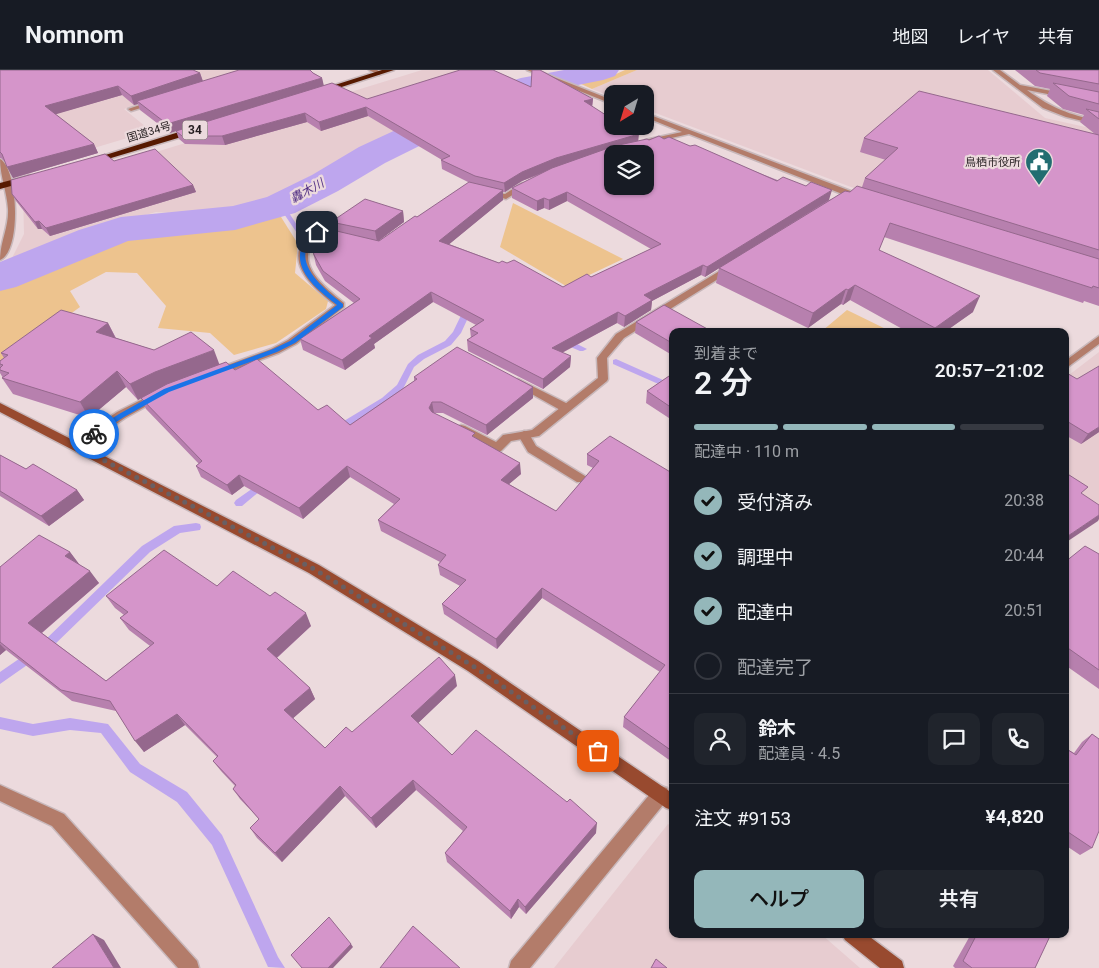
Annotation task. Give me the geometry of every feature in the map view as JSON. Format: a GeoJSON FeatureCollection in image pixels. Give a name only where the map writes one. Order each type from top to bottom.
{"type":"FeatureCollection","features":[{"type":"Feature","properties":{"kind":"highway"},"geometry":{"type":"LineString","coordinates":[[315,93],[376,72],[390,70]]}},
{"type":"Feature","properties":{"kind":"highway","name":"国道34号"},"geometry":{"type":"LineString","coordinates":[[74,166],[204,127]]}},
{"type":"Feature","properties":{"kind":"highway"},"geometry":{"type":"LineString","coordinates":[[4,185],[37,176]]}},
{"type":"Feature","properties":{"kind":"street"},"geometry":{"type":"LineString","coordinates":[[530,70],[604,99]]}},
{"type":"Feature","properties":{"kind":"street"},"geometry":{"type":"LineString","coordinates":[[996,70],[1045,107],[1056,113],[1099,124]]}},
{"type":"Feature","properties":{"kind":"street"},"geometry":{"type":"LineString","coordinates":[[1018,87],[1099,102]]}},
{"type":"Feature","properties":{"kind":"street"},"geometry":{"type":"LineString","coordinates":[[131,110],[166,98]]}},
{"type":"Feature","properties":{"kind":"street"},"geometry":{"type":"LineString","coordinates":[[654,118],[845,196],[867,200]]}},
{"type":"Feature","properties":{"kind":"street"},"geometry":{"type":"LineString","coordinates":[[640,145],[689,132]]}},
{"type":"Feature","properties":{"kind":"street"},"geometry":{"type":"LineString","coordinates":[[0,161],[13,220],[8,243],[0,258]]}},
{"type":"Feature","properties":{"kind":"street"},"geometry":{"type":"LineString","coordinates":[[481,191],[506,198],[520,187],[536,180]]}},
{"type":"Feature","properties":{"kind":"street"},"geometry":{"type":"LineString","coordinates":[[203,377],[275,351],[292,342],[341,306],[317,287],[303,264],[305,245],[317,232],[343,238]]}},
{"type":"Feature","properties":{"kind":"street"},"geometry":{"type":"LineString","coordinates":[[455,426],[497,448],[507,438],[535,433],[603,379],[602,358],[620,336],[743,259]]}},
{"type":"Feature","properties":{"kind":"street"},"geometry":{"type":"LineString","coordinates":[[1069,363],[1099,339]]}},
{"type":"Feature","properties":{"kind":"street"},"geometry":{"type":"LineString","coordinates":[[508,377],[566,408]]}},
{"type":"Feature","properties":{"kind":"street"},"geometry":{"type":"LineString","coordinates":[[76,446],[121,415],[167,390]]}},
{"type":"Feature","properties":{"kind":"street"},"geometry":{"type":"LineString","coordinates":[[0,407],[314,569],[473,666],[667,798],[518,968]]}},
{"type":"Feature","properties":{"kind":"street"},"geometry":{"type":"LineString","coordinates":[[524,435],[532,449],[581,479]]}},
{"type":"Feature","properties":{"kind":"street"},"geometry":{"type":"LineString","coordinates":[[0,794],[58,820],[190,968]]}},
{"type":"Feature","properties":{"kind":"street"},"geometry":{"type":"LineString","coordinates":[[856,938],[895,968]]}},
{"type":"Feature","properties":{"kind":"shaded area"},"geometry":{"type":"Polygon","coordinates":[[[0,70],[243,70],[124,109],[151,131],[67,156],[0,70]]]}},
{"type":"Feature","properties":{"kind":"shaded area"},"geometry":{"type":"Polygon","coordinates":[[[422,70],[484,70],[440,108],[267,199],[244,208],[203,215],[156,212],[100,228],[6,270],[24,234],[23,193],[422,70]]]}},
{"type":"Feature","properties":{"kind":"shaded area"},"geometry":{"type":"Polygon","coordinates":[[[625,70],[637,70],[592,89],[579,83],[614,75],[625,70]]]}},
{"type":"Feature","properties":{"kind":"shaded area"},"geometry":{"type":"Polygon","coordinates":[[[637,70],[988,70],[1045,118],[1099,130],[1099,264],[851,187],[654,112],[654,85],[604,85],[604,94],[592,89],[637,70]]]}},
{"type":"Feature","properties":{"kind":"shaded area"},"geometry":{"type":"Polygon","coordinates":[[[513,203],[623,259],[566,286],[500,247],[513,203]]]}},
{"type":"Feature","properties":{"kind":"shaded area"},"geometry":{"type":"Polygon","coordinates":[[[266,214],[281,217],[298,244],[295,273],[328,301],[326,309],[276,343],[234,355],[210,333],[158,328],[166,306],[137,273],[106,272],[70,291],[80,307],[0,365],[0,284],[96,244],[125,236],[231,225],[266,214]]]}},
{"type":"Feature","properties":{"kind":"shaded area"},"geometry":{"type":"Polygon","coordinates":[[[847,310],[884,328],[826,328],[847,310]]]}},
{"type":"Feature","properties":{"kind":"shaded area"},"geometry":{"type":"Polygon","coordinates":[[[1099,352],[1099,505],[1069,486],[1069,375],[1099,352]]]}},
{"type":"Feature","properties":{"kind":"shaded area"},"geometry":{"type":"Polygon","coordinates":[[[668,824],[669,938],[826,938],[860,968],[554,968],[668,824]]]}},
{"type":"Feature","properties":{"kind":"building"},"geometry":{"type":"Polygon","coordinates":[[[0,70],[193,70],[200,73],[131,96],[118,86],[45,106],[94,144],[7,167],[0,152],[0,70]]]}},
{"type":"Feature","properties":{"kind":"building"},"geometry":{"type":"Polygon","coordinates":[[[239,70],[310,70],[322,78],[167,124],[137,101],[239,70]]]}},
{"type":"Feature","properties":{"kind":"building"},"geometry":{"type":"Polygon","coordinates":[[[460,70],[493,70],[531,87],[532,70],[540,70],[593,99],[584,101],[604,114],[604,135],[636,135],[556,158],[522,172],[504,183],[475,176],[441,160],[450,156],[366,107],[319,122],[305,113],[222,136],[182,136],[176,131],[332,83],[367,99],[460,70]]]}},
{"type":"Feature","properties":{"kind":"building"},"geometry":{"type":"Polygon","coordinates":[[[1036,70],[1099,70],[1099,84],[1040,73],[1036,70]]]}},
{"type":"Feature","properties":{"kind":"building"},"geometry":{"type":"Polygon","coordinates":[[[1053,83],[1099,92],[1099,104],[1069,96],[1053,83]]]}},
{"type":"Feature","properties":{"kind":"building"},"geometry":{"type":"Polygon","coordinates":[[[919,91],[1099,135],[1099,250],[865,178],[898,148],[864,138],[919,91]]]}},
{"type":"Feature","properties":{"kind":"building"},"geometry":{"type":"Polygon","coordinates":[[[1086,109],[1099,112],[1099,119],[1086,109]]]}},
{"type":"Feature","properties":{"kind":"building"},"geometry":{"type":"Polygon","coordinates":[[[659,136],[664,139],[669,137],[690,146],[695,145],[777,181],[783,177],[806,186],[811,182],[832,190],[707,267],[703,265],[644,295],[652,300],[625,316],[618,312],[552,348],[571,356],[543,379],[467,340],[478,333],[470,329],[484,320],[431,292],[369,336],[372,338],[342,360],[300,339],[360,299],[323,271],[314,255],[312,247],[324,228],[379,241],[469,182],[503,190],[439,241],[499,263],[502,261],[507,263],[514,260],[563,287],[587,274],[591,277],[661,244],[567,192],[549,200],[544,198],[537,201],[512,188],[552,168],[604,150],[604,195],[654,195],[654,145],[619,145],[659,136]]]}},
{"type":"Feature","properties":{"kind":"building"},"geometry":{"type":"Polygon","coordinates":[[[155,149],[193,185],[46,228],[39,221],[35,222],[12,194],[11,180],[105,154],[114,161],[155,149]]]}},
{"type":"Feature","properties":{"kind":"building"},"geometry":{"type":"Polygon","coordinates":[[[857,186],[1099,259],[1099,288],[1093,286],[1092,288],[890,223],[879,250],[980,296],[935,328],[855,285],[848,290],[846,289],[813,313],[719,268],[845,191],[850,192],[857,186]]]}},
{"type":"Feature","properties":{"kind":"building"},"geometry":{"type":"Polygon","coordinates":[[[365,199],[403,211],[375,231],[331,222],[365,199]]]}},
{"type":"Feature","properties":{"kind":"building"},"geometry":{"type":"Polygon","coordinates":[[[664,305],[706,328],[669,328],[669,341],[636,322],[664,305]]]}},
{"type":"Feature","properties":{"kind":"building"},"geometry":{"type":"Polygon","coordinates":[[[61,310],[108,323],[96,332],[154,350],[191,332],[214,350],[155,372],[130,384],[117,371],[80,402],[2,378],[9,373],[0,370],[3,365],[0,364],[0,361],[8,355],[1,353],[61,310]]]}},
{"type":"Feature","properties":{"kind":"building"},"geometry":{"type":"Polygon","coordinates":[[[457,347],[533,387],[486,425],[441,402],[432,402],[429,408],[432,412],[475,433],[472,436],[520,463],[501,480],[556,511],[599,461],[587,454],[610,436],[669,471],[669,749],[624,717],[665,665],[542,588],[496,639],[442,604],[466,580],[438,565],[446,555],[378,520],[400,499],[347,466],[299,508],[239,475],[227,485],[196,466],[202,461],[141,398],[167,384],[226,362],[235,370],[257,359],[318,410],[327,405],[350,425],[417,379],[414,377],[457,347]]]}},
{"type":"Feature","properties":{"kind":"building"},"geometry":{"type":"Polygon","coordinates":[[[1099,366],[1099,427],[1088,434],[1069,422],[1069,374],[1077,379],[1099,366]]]}},
{"type":"Feature","properties":{"kind":"building"},"geometry":{"type":"Polygon","coordinates":[[[669,376],[669,406],[647,391],[669,376]]]}},
{"type":"Feature","properties":{"kind":"building"},"geometry":{"type":"Polygon","coordinates":[[[0,455],[26,469],[33,464],[77,490],[41,516],[0,491],[0,455]]]}},
{"type":"Feature","properties":{"kind":"building"},"geometry":{"type":"Polygon","coordinates":[[[1069,475],[1088,487],[1081,493],[1099,505],[1099,515],[1069,535],[1069,475]]]}},
{"type":"Feature","properties":{"kind":"building"},"geometry":{"type":"Polygon","coordinates":[[[39,535],[70,552],[65,556],[90,571],[28,623],[106,681],[154,643],[120,618],[128,612],[106,596],[164,550],[217,586],[233,571],[270,596],[275,592],[306,613],[267,649],[310,688],[284,710],[325,748],[346,727],[352,732],[439,657],[455,675],[411,716],[452,755],[476,730],[567,802],[570,799],[597,823],[525,907],[518,899],[510,911],[445,853],[467,827],[413,780],[371,818],[340,786],[275,853],[250,828],[259,819],[233,789],[236,785],[213,761],[218,756],[177,714],[135,741],[110,701],[61,690],[0,642],[0,567],[39,535]]]}},
{"type":"Feature","properties":{"kind":"building"},"geometry":{"type":"Polygon","coordinates":[[[1085,546],[1099,554],[1099,670],[1069,649],[1069,559],[1085,546]]]}},
{"type":"Feature","properties":{"kind":"building"},"geometry":{"type":"Polygon","coordinates":[[[1092,734],[1099,739],[1099,831],[1092,848],[1069,833],[1069,751],[1076,755],[1092,734]]]}},
{"type":"Feature","properties":{"kind":"building"},"geometry":{"type":"Polygon","coordinates":[[[329,917],[351,944],[328,968],[302,968],[291,955],[329,917]]]}},
{"type":"Feature","properties":{"kind":"building"},"geometry":{"type":"Polygon","coordinates":[[[413,926],[460,968],[380,968],[413,926]]]}},
{"type":"Feature","properties":{"kind":"building"},"geometry":{"type":"Polygon","coordinates":[[[93,934],[114,968],[52,968],[93,934]]]}},
{"type":"Feature","properties":{"kind":"building"},"geometry":{"type":"Polygon","coordinates":[[[975,938],[1049,938],[1035,968],[972,968],[963,961],[975,938]]]}},
{"type":"Feature","properties":{"kind":"building"},"geometry":{"type":"Polygon","coordinates":[[[656,959],[667,968],[651,968],[656,959]]]}},
{"type":"Feature","properties":{"kind":"waterway","name":"轟木川"},"geometry":{"type":"LineString","coordinates":[[0,278],[121,229],[235,218],[281,205],[325,183],[372,155],[491,98],[532,85],[604,70]]}},
{"type":"Feature","properties":{"kind":"waterway"},"geometry":{"type":"LineString","coordinates":[[281,205],[301,235],[331,242]]}},
{"type":"Feature","properties":{"kind":"waterway"},"geometry":{"type":"LineString","coordinates":[[337,429],[385,400],[400,387],[411,366],[421,357],[448,343],[457,333],[469,307]]}},
{"type":"Feature","properties":{"kind":"waterway"},"geometry":{"type":"LineString","coordinates":[[564,341],[583,349]]}},
{"type":"Feature","properties":{"kind":"waterway"},"geometry":{"type":"LineString","coordinates":[[616,362],[669,386]]}},
{"type":"Feature","properties":{"kind":"waterway"},"geometry":{"type":"LineString","coordinates":[[239,503],[263,484]]}},
{"type":"Feature","properties":{"kind":"waterway"},"geometry":{"type":"LineString","coordinates":[[0,679],[46,646],[146,549],[178,529],[196,527]]}},
{"type":"Feature","properties":{"kind":"waterway"},"geometry":{"type":"LineString","coordinates":[[0,723],[33,730],[70,724],[104,728],[135,768],[182,797],[217,840],[273,962],[278,968]]}},
{"type":"Feature","properties":{"kind":"way so far"},"geometry":{"type":"LineString","coordinates":[[94,434],[76,446],[314,569],[473,666],[598,751]]}},
{"type":"Feature","properties":{"kind":"place","name":"鳥栖市役所"},"geometry":{"type":"Point","coordinates":[1039,186]}},
{"type":"Feature","properties":{"kind":"route"},"geometry":{"type":"LineString","coordinates":[[94,434],[121,415],[167,390],[275,351],[292,342],[341,306],[317,287],[303,264],[305,245],[317,232]]}}]}
